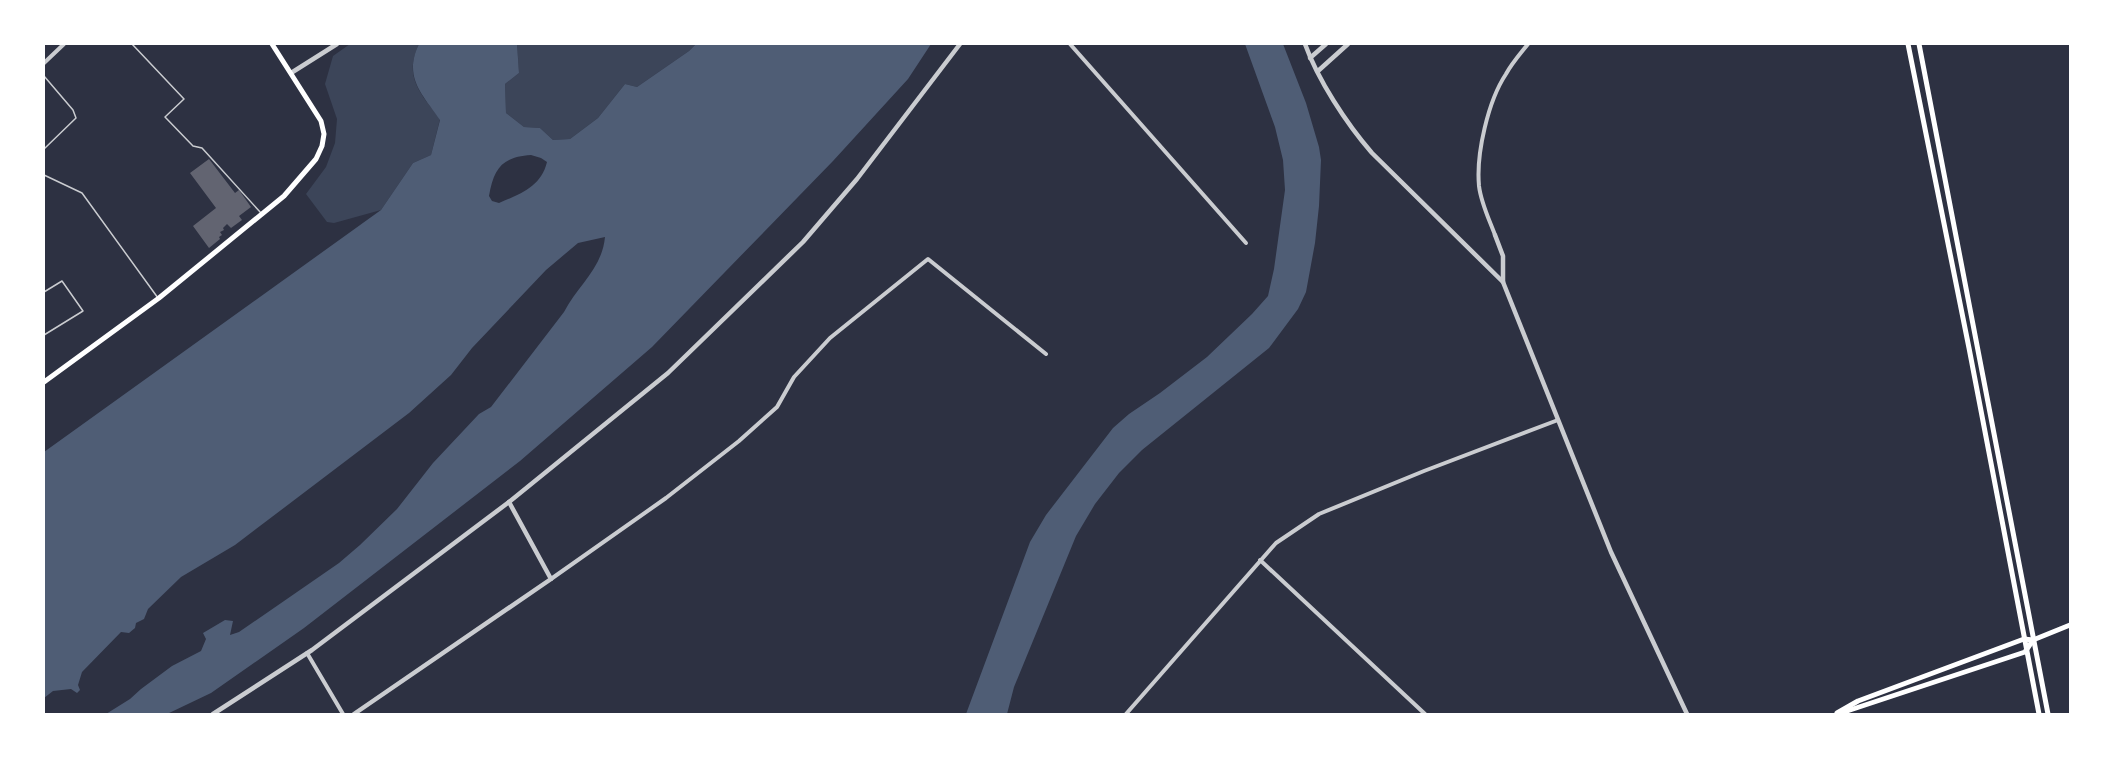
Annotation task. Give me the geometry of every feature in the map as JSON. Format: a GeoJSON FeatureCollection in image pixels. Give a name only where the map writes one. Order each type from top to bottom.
{"type":"FeatureCollection","features":[{"type":"Feature","properties":{"kind":"main road"},"geometry":{"type":"LineString","coordinates":[[44,382],[159,298],[284,196],[316,159],[324,135],[321,121],[272,44]]}},
{"type":"Feature","properties":{"kind":"main road"},"geometry":{"type":"LineString","coordinates":[[1908,44],[1969,348],[2025,652],[2039,714]]}},
{"type":"Feature","properties":{"kind":"main road"},"geometry":{"type":"LineString","coordinates":[[1918,44],[2048,714]]}},
{"type":"Feature","properties":{"kind":"main road"},"geometry":{"type":"LineString","coordinates":[[1836,714],[1858,701],[2024,639],[2033,640],[2070,626]]}},
{"type":"Feature","properties":{"kind":"main road"},"geometry":{"type":"LineString","coordinates":[[1836,714],[1861,708],[2025,652],[2033,640]]}},
{"type":"Feature","properties":{"kind":"street"},"geometry":{"type":"LineString","coordinates":[[44,63],[64,44]]}},
{"type":"Feature","properties":{"kind":"street"},"geometry":{"type":"LineString","coordinates":[[291,73],[337,44]]}},
{"type":"Feature","properties":{"kind":"street"},"geometry":{"type":"LineString","coordinates":[[213,714],[307,653],[509,502],[668,373],[804,242],[857,179],[960,44]]}},
{"type":"Feature","properties":{"kind":"street"},"geometry":{"type":"LineString","coordinates":[[1070,44],[1246,243]]}},
{"type":"Feature","properties":{"kind":"street"},"geometry":{"type":"LineString","coordinates":[[1305,44],[1310,58],[1352,130],[1372,153],[1503,282]]}},
{"type":"Feature","properties":{"kind":"street"},"geometry":{"type":"LineString","coordinates":[[1310,58],[1326,44]]}},
{"type":"Feature","properties":{"kind":"street"},"geometry":{"type":"LineString","coordinates":[[1318,71],[1348,44]]}},
{"type":"Feature","properties":{"kind":"street"},"geometry":{"type":"LineString","coordinates":[[1528,44],[1505,75],[1496,94],[1481,154],[1479,187],[1485,211],[1503,256],[1503,282],[1611,552],[1687,714]]}},
{"type":"Feature","properties":{"kind":"street"},"geometry":{"type":"LineString","coordinates":[[354,714],[666,498],[739,441],[777,407],[794,377],[830,338],[928,260],[1046,354]]}},
{"type":"Feature","properties":{"kind":"street"},"geometry":{"type":"LineString","coordinates":[[1125,714],[1276,543],[1319,514],[1558,420]]}},
{"type":"Feature","properties":{"kind":"street"},"geometry":{"type":"LineString","coordinates":[[509,502],[551,579]]}},
{"type":"Feature","properties":{"kind":"street"},"geometry":{"type":"LineString","coordinates":[[1260,560],[1425,714]]}},
{"type":"Feature","properties":{"kind":"street"},"geometry":{"type":"LineString","coordinates":[[307,653],[343,714]]}},
{"type":"Feature","properties":{"kind":"lane"},"geometry":{"type":"LineString","coordinates":[[132,44],[184,99],[165,117],[193,146],[202,148],[262,214]]}},
{"type":"Feature","properties":{"kind":"lane"},"geometry":{"type":"LineString","coordinates":[[44,76],[73,110],[76,118],[44,149]]}},
{"type":"Feature","properties":{"kind":"lane"},"geometry":{"type":"LineString","coordinates":[[44,175],[82,193],[159,298]]}},
{"type":"Feature","properties":{"kind":"lane"},"geometry":{"type":"LineString","coordinates":[[44,291],[62,281],[83,311],[44,335]]}},
{"type":"Feature","properties":{"kind":"shaded area"},"geometry":{"type":"Polygon","coordinates":[[[350,44],[419,44],[413,66],[416,84],[440,119],[431,155],[413,163],[381,210],[334,223],[327,222],[306,194],[326,167],[335,143],[337,119],[325,84],[333,56],[350,44]]]}},
{"type":"Feature","properties":{"kind":"shaded area"},"geometry":{"type":"Polygon","coordinates":[[[419,44],[517,44],[519,73],[505,84],[506,113],[524,127],[540,128],[553,140],[570,139],[598,118],[625,84],[637,87],[696,44],[931,44],[908,79],[833,161],[652,347],[520,461],[304,628],[211,693],[167,714],[106,714],[130,699],[172,666],[201,651],[206,639],[203,633],[225,620],[233,621],[230,635],[239,632],[339,563],[360,545],[397,509],[433,463],[479,414],[491,407],[589,276],[599,258],[605,237],[578,243],[546,270],[472,348],[451,375],[409,413],[235,545],[181,577],[148,609],[144,619],[136,623],[135,628],[129,633],[121,632],[82,672],[78,685],[80,690],[77,693],[71,689],[53,691],[44,698],[44,452],[381,210],[413,163],[431,155],[440,120],[417,85],[413,66],[419,44]],[[531,155],[506,161],[497,171],[491,186],[489,196],[492,201],[499,203],[522,193],[535,184],[547,162],[531,155]]]}},
{"type":"Feature","properties":{"kind":"shaded area"},"geometry":{"type":"Polygon","coordinates":[[[517,44],[696,44],[637,87],[625,84],[598,118],[570,139],[553,140],[540,128],[524,127],[506,113],[505,84],[519,73],[517,44]]]}},
{"type":"Feature","properties":{"kind":"shaded area"},"geometry":{"type":"Polygon","coordinates":[[[1245,44],[1283,44],[1306,103],[1319,147],[1321,160],[1319,206],[1306,292],[1298,309],[1269,348],[1142,450],[1119,473],[1095,504],[1076,536],[1014,687],[1007,714],[966,714],[1030,542],[1046,515],[1113,428],[1207,357],[1268,296],[1285,190],[1283,160],[1275,127],[1245,44]]]}},
{"type":"Feature","properties":{"kind":"building"},"geometry":{"type":"Polygon","coordinates":[[[209,159],[235,193],[239,190],[251,207],[239,216],[242,220],[231,228],[227,224],[220,232],[222,235],[220,239],[209,248],[193,226],[216,208],[190,173],[209,159]]]}}]}
